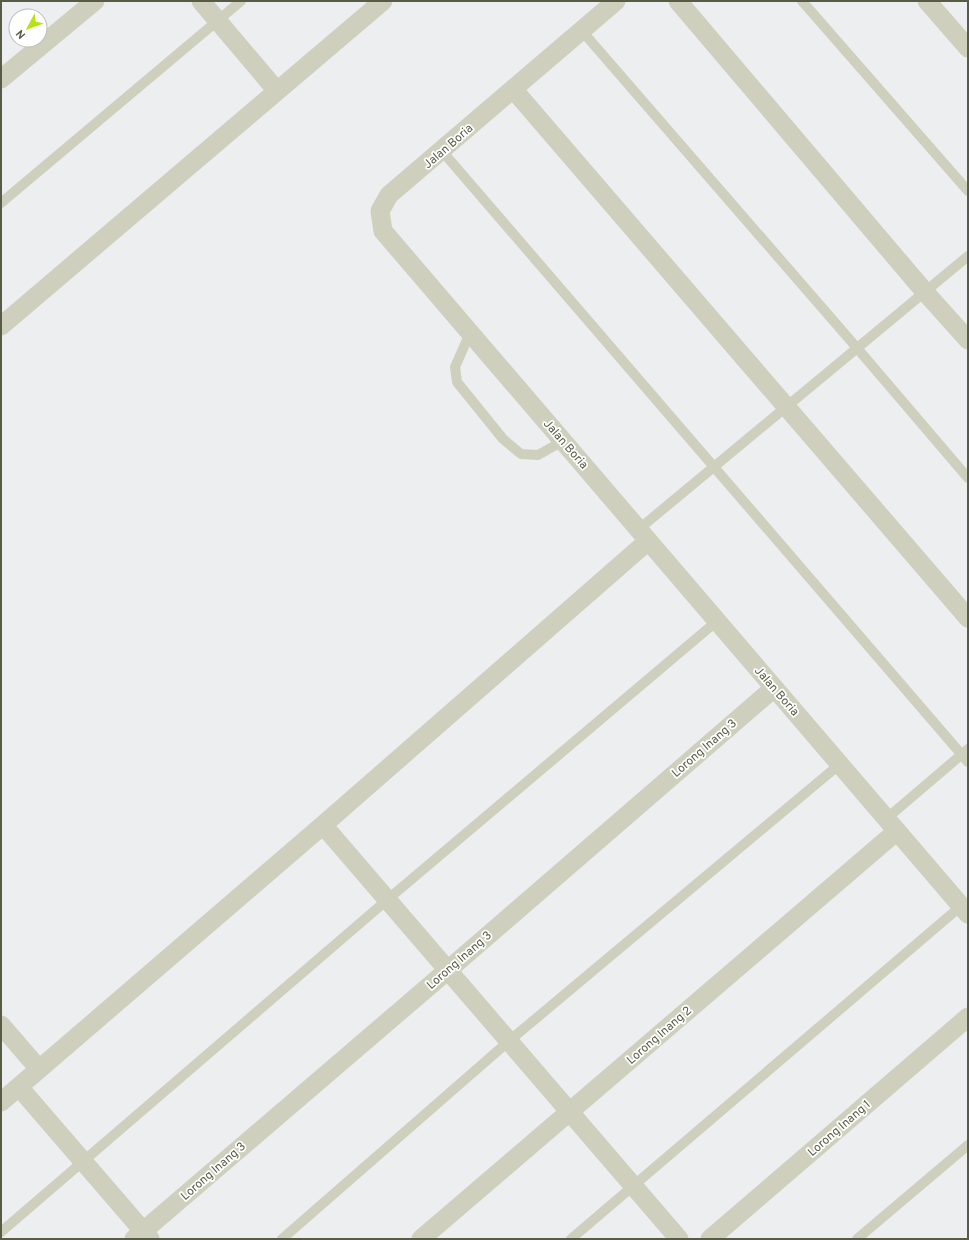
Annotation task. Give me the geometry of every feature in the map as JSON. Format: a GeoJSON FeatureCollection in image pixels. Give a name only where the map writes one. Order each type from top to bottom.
{"type":"FeatureCollection","features":[{"type":"Feature","properties":{"kind":"street"},"geometry":{"type":"LineString","coordinates":[[1,79],[95,1]]}},
{"type":"Feature","properties":{"kind":"street"},"geometry":{"type":"LineString","coordinates":[[200,1],[277,91]]}},
{"type":"Feature","properties":{"kind":"street"},"geometry":{"type":"LineString","coordinates":[[1,326],[383,1]]}},
{"type":"Feature","properties":{"kind":"street","name":"Jalan Boria"},"geometry":{"type":"LineString","coordinates":[[616,1],[390,195],[380,211],[383,231],[965,910]]}},
{"type":"Feature","properties":{"kind":"street"},"geometry":{"type":"LineString","coordinates":[[678,1],[925,292],[968,340]]}},
{"type":"Feature","properties":{"kind":"street"},"geometry":{"type":"LineString","coordinates":[[928,1],[968,48]]}},
{"type":"Feature","properties":{"kind":"street"},"geometry":{"type":"LineString","coordinates":[[513,89],[968,618]]}},
{"type":"Feature","properties":{"kind":"street"},"geometry":{"type":"LineString","coordinates":[[1,1102],[323,825],[644,535]]}},
{"type":"Feature","properties":{"kind":"street","name":"Lorong Inang 3"},"geometry":{"type":"LineString","coordinates":[[142,1236],[774,688]]}},
{"type":"Feature","properties":{"kind":"street"},"geometry":{"type":"LineString","coordinates":[[323,825],[679,1239]]}},
{"type":"Feature","properties":{"kind":"street","name":"Lorong Inang 2"},"geometry":{"type":"LineString","coordinates":[[421,1239],[570,1112],[892,825]]}},
{"type":"Feature","properties":{"kind":"street","name":"Lorong Inang 1"},"geometry":{"type":"LineString","coordinates":[[710,1239],[968,1017]]}},
{"type":"Feature","properties":{"kind":"street"},"geometry":{"type":"LineString","coordinates":[[1,1026],[39,1069]]}},
{"type":"Feature","properties":{"kind":"street"},"geometry":{"type":"LineString","coordinates":[[19,1087],[83,1161],[142,1236]]}},
{"type":"Feature","properties":{"kind":"lane"},"geometry":{"type":"LineString","coordinates":[[1,203],[241,1]]}},
{"type":"Feature","properties":{"kind":"lane"},"geometry":{"type":"LineString","coordinates":[[802,1],[968,191]]}},
{"type":"Feature","properties":{"kind":"lane"},"geometry":{"type":"LineString","coordinates":[[582,31],[968,478]]}},
{"type":"Feature","properties":{"kind":"lane"},"geometry":{"type":"LineString","coordinates":[[442,150],[966,756],[892,825]]}},
{"type":"Feature","properties":{"kind":"lane"},"geometry":{"type":"LineString","coordinates":[[644,535],[715,467],[968,256]]}},
{"type":"Feature","properties":{"kind":"lane"},"geometry":{"type":"LineString","coordinates":[[470,333],[455,367],[457,382],[503,439],[521,454],[538,455],[563,442]]}},
{"type":"Feature","properties":{"kind":"lane"},"geometry":{"type":"LineString","coordinates":[[1,1232],[386,900],[717,621]]}},
{"type":"Feature","properties":{"kind":"lane"},"geometry":{"type":"LineString","coordinates":[[282,1239],[509,1041],[840,764]]}},
{"type":"Feature","properties":{"kind":"lane"},"geometry":{"type":"LineString","coordinates":[[571,1239],[965,910]]}},
{"type":"Feature","properties":{"kind":"lane"},"geometry":{"type":"LineString","coordinates":[[858,1239],[968,1145]]}}]}
